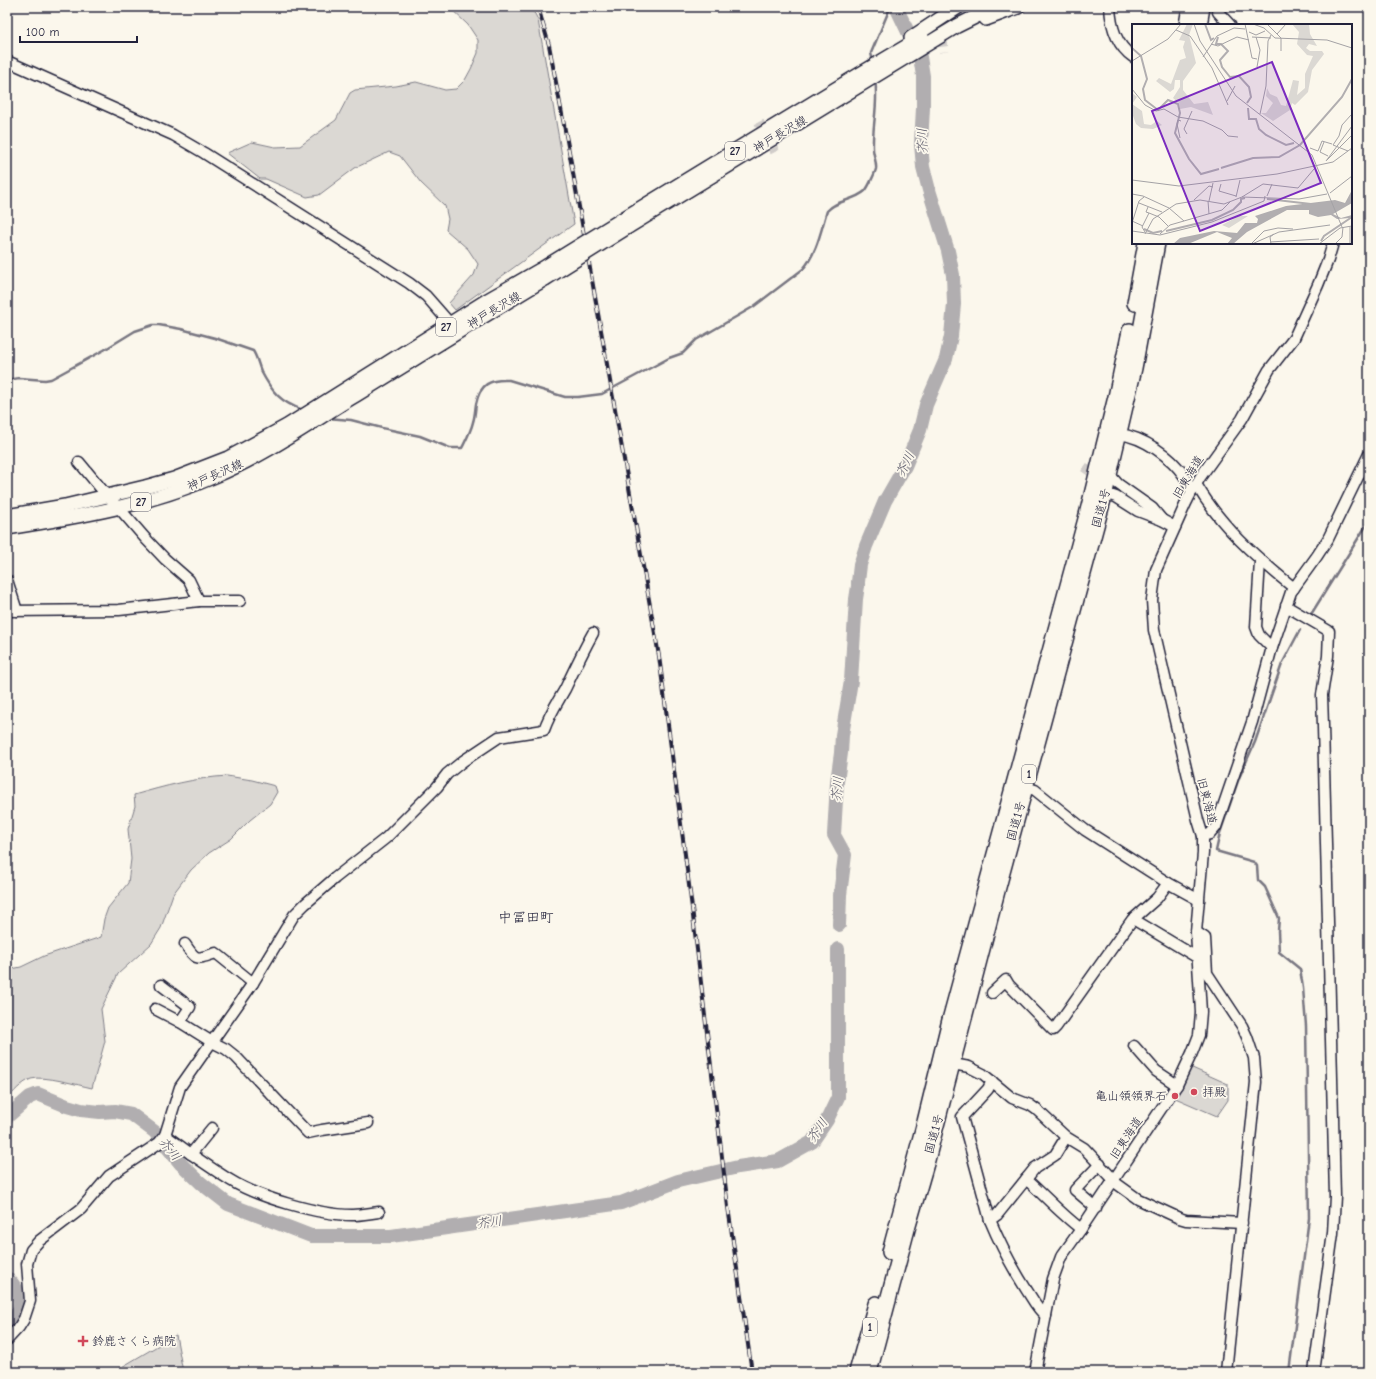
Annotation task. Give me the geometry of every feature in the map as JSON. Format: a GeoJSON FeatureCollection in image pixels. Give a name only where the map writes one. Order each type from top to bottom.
{"type":"FeatureCollection","features":[{"type":"Feature","properties":{"kind":"highway"},"geometry":{"type":"LineString","coordinates":[[1187,24],[1190,7]]}},
{"type":"Feature","properties":{"kind":"highway"},"geometry":{"type":"LineString","coordinates":[[1199,24],[1202,7]]}},
{"type":"Feature","properties":{"kind":"highway","name":"国道1号"},"geometry":{"type":"LineString","coordinates":[[857,1372],[925,1122],[950,1020],[1086,519],[1129,339],[1146,244]]}},
{"type":"Feature","properties":{"kind":"highway","name":"国道1号"},"geometry":{"type":"LineString","coordinates":[[868,1372],[953,1064],[975,975],[1110,475],[1134,368],[1158,244]]}},
{"type":"Feature","properties":{"kind":"main road","name":"神戸長沢線"},"geometry":{"type":"LineString","coordinates":[[7,516],[108,497],[181,477],[228,458],[254,445],[352,385],[454,328],[851,85],[932,32],[958,7]]}},
{"type":"Feature","properties":{"kind":"main road","name":"神戸長沢線"},"geometry":{"type":"LineString","coordinates":[[851,85],[860,74],[974,7]]}},
{"type":"Feature","properties":{"kind":"main road","name":"神戸長沢線"},"geometry":{"type":"LineString","coordinates":[[932,32],[995,7]]}},
{"type":"Feature","properties":{"kind":"main road","name":"神戸長沢線"},"geometry":{"type":"LineString","coordinates":[[932,32],[959,33],[978,22],[1018,7]]}},
{"type":"Feature","properties":{"kind":"main road","name":"神戸長沢線"},"geometry":{"type":"LineString","coordinates":[[7,528],[119,508],[194,485],[240,464],[266,450],[366,389],[454,328]]}},
{"type":"Feature","properties":{"kind":"street"},"geometry":{"type":"LineString","coordinates":[[1110,7],[1113,29],[1116,37],[1121,46],[1132,56]]}},
{"type":"Feature","properties":{"kind":"street"},"geometry":{"type":"LineString","coordinates":[[1218,12],[1229,24]]}},
{"type":"Feature","properties":{"kind":"street"},"geometry":{"type":"LineString","coordinates":[[7,61],[173,135],[204,152],[409,283],[426,296],[454,328]]}},
{"type":"Feature","properties":{"kind":"street","name":"旧東海道"},"geometry":{"type":"LineString","coordinates":[[1035,1372],[1053,1279],[1061,1256],[1096,1208],[1177,1085],[1199,1035],[1201,1012],[1196,932],[1204,836],[1200,830],[1164,674],[1153,619],[1152,600],[1156,570],[1194,488],[1242,419],[1269,370],[1294,338],[1318,285],[1333,244]]}},
{"type":"Feature","properties":{"kind":"street"},"geometry":{"type":"LineString","coordinates":[[1119,434],[1129,435],[1141,441],[1170,460],[1225,526],[1260,561],[1294,588]]}},
{"type":"Feature","properties":{"kind":"street"},"geometry":{"type":"LineString","coordinates":[[1204,836],[1210,834],[1216,827],[1252,722],[1272,648],[1291,592],[1328,539],[1369,454]]}},
{"type":"Feature","properties":{"kind":"street"},"geometry":{"type":"LineString","coordinates":[[79,462],[145,538],[165,559],[189,580],[199,601]]}},
{"type":"Feature","properties":{"kind":"street"},"geometry":{"type":"LineString","coordinates":[[1110,475],[1118,484],[1152,508],[1162,520]]}},
{"type":"Feature","properties":{"kind":"street"},"geometry":{"type":"LineString","coordinates":[[1104,496],[1110,495],[1116,497],[1138,511],[1162,520]]}},
{"type":"Feature","properties":{"kind":"street"},"geometry":{"type":"LineString","coordinates":[[1128,498],[1175,527]]}},
{"type":"Feature","properties":{"kind":"street"},"geometry":{"type":"LineString","coordinates":[[1260,561],[1256,627],[1259,635],[1272,648]]}},
{"type":"Feature","properties":{"kind":"street"},"geometry":{"type":"LineString","coordinates":[[7,580],[12,611],[135,609],[199,601],[240,601]]}},
{"type":"Feature","properties":{"kind":"street"},"geometry":{"type":"LineString","coordinates":[[1286,606],[1329,631],[1328,656],[1322,695],[1335,1196],[1333,1233],[1314,1372]]}},
{"type":"Feature","properties":{"kind":"street"},"geometry":{"type":"LineString","coordinates":[[7,1340],[24,1319],[30,1301],[27,1264],[31,1250],[39,1241],[81,1209],[109,1176],[162,1138],[180,1087],[253,983],[282,935],[300,910],[335,878],[386,838],[437,787],[447,774],[463,761],[499,737],[544,730],[548,718],[593,633]]}},
{"type":"Feature","properties":{"kind":"street"},"geometry":{"type":"LineString","coordinates":[[1025,788],[1035,790],[1085,830],[1168,883],[1199,900]]}},
{"type":"Feature","properties":{"kind":"street"},"geometry":{"type":"LineString","coordinates":[[992,993],[1006,980],[1009,985],[1053,1030],[1133,920],[1157,898],[1168,883]]}},
{"type":"Feature","properties":{"kind":"street"},"geometry":{"type":"LineString","coordinates":[[1133,920],[1198,958]]}},
{"type":"Feature","properties":{"kind":"street"},"geometry":{"type":"LineString","coordinates":[[1196,932],[1205,938],[1207,973],[1242,1026],[1251,1048],[1256,1067],[1256,1082],[1226,1372]]}},
{"type":"Feature","properties":{"kind":"street"},"geometry":{"type":"LineString","coordinates":[[185,944],[193,957],[198,959],[216,953],[253,983]]}},
{"type":"Feature","properties":{"kind":"street"},"geometry":{"type":"LineString","coordinates":[[161,985],[190,1007],[180,1022]]}},
{"type":"Feature","properties":{"kind":"street"},"geometry":{"type":"LineString","coordinates":[[154,1009],[180,1022],[226,1049],[236,1057],[308,1133],[368,1123]]}},
{"type":"Feature","properties":{"kind":"street"},"geometry":{"type":"LineString","coordinates":[[1134,1046],[1156,1071],[1177,1085]]}},
{"type":"Feature","properties":{"kind":"street"},"geometry":{"type":"LineString","coordinates":[[953,1064],[969,1067],[983,1074],[1004,1093],[1037,1110],[1066,1137],[1084,1148],[1114,1181],[1150,1206],[1186,1220],[1242,1224]]}},
{"type":"Feature","properties":{"kind":"street"},"geometry":{"type":"LineString","coordinates":[[992,1081],[988,1089],[962,1117],[990,1220],[1013,1268],[1035,1304],[1046,1316]]}},
{"type":"Feature","properties":{"kind":"street"},"geometry":{"type":"LineString","coordinates":[[192,1154],[212,1128]]}},
{"type":"Feature","properties":{"kind":"street"},"geometry":{"type":"LineString","coordinates":[[990,1220],[997,1215],[1035,1168],[1055,1154],[1066,1137]]}},
{"type":"Feature","properties":{"kind":"street"},"geometry":{"type":"LineString","coordinates":[[162,1138],[192,1154],[230,1180],[247,1188],[303,1207],[326,1212],[352,1215],[379,1212]]}},
{"type":"Feature","properties":{"kind":"street"},"geometry":{"type":"LineString","coordinates":[[1096,1208],[1075,1190],[1100,1164]]}},
{"type":"Feature","properties":{"kind":"street"},"geometry":{"type":"LineString","coordinates":[[1026,1179],[1057,1209],[1081,1229]]}},
{"type":"Feature","properties":{"kind":"shaded area"},"geometry":{"type":"Polygon","coordinates":[[[449,7],[528,7],[535,14],[538,20],[574,224],[455,310],[449,303],[474,275],[478,264],[468,249],[446,230],[448,219],[445,206],[421,183],[400,156],[389,152],[355,168],[319,195],[307,197],[266,179],[260,179],[227,153],[252,142],[275,147],[300,146],[336,120],[350,93],[355,90],[396,86],[416,82],[445,90],[456,89],[465,80],[471,69],[478,53],[478,40],[468,25],[449,7]]]}},
{"type":"Feature","properties":{"kind":"shaded area"},"geometry":{"type":"Polygon","coordinates":[[[227,776],[275,786],[277,792],[270,804],[250,820],[231,839],[209,853],[191,870],[173,894],[161,928],[151,944],[118,974],[101,1009],[105,1041],[92,1088],[52,1079],[37,1078],[31,1079],[24,1083],[7,1099],[7,970],[21,967],[44,956],[101,937],[104,919],[108,908],[128,883],[131,859],[128,829],[135,806],[134,795],[180,783],[227,776]]]}},
{"type":"Feature","properties":{"kind":"shaded area"},"geometry":{"type":"Polygon","coordinates":[[[1190,1067],[1228,1084],[1228,1100],[1217,1116],[1173,1097],[1190,1067]]]}},
{"type":"Feature","properties":{"kind":"shaded area"},"geometry":{"type":"Polygon","coordinates":[[[176,1335],[183,1372],[115,1371],[176,1335]]]}},
{"type":"Feature","properties":{"kind":"waterway"},"geometry":{"type":"LineString","coordinates":[[873,62],[871,53],[890,8],[892,7]]}},
{"type":"Feature","properties":{"kind":"waterway","name":"芥川"},"geometry":{"type":"LineString","coordinates":[[839,925],[840,895],[845,855],[834,835],[837,782],[842,735],[851,681],[856,599],[860,565],[866,546],[885,501],[905,466],[920,430],[926,405],[946,359],[951,336],[954,304],[953,275],[948,251],[923,167],[921,144],[923,76],[920,57],[896,7]]}},
{"type":"Feature","properties":{"kind":"waterway"},"geometry":{"type":"LineString","coordinates":[[327,418],[351,420],[420,436],[450,448],[462,448],[472,425],[480,392],[483,387],[491,382],[509,380],[565,397],[602,394],[669,358],[683,353],[696,340],[753,307],[803,269],[808,263],[815,249],[827,211],[831,207],[856,197],[865,191],[876,169],[873,148],[873,131],[876,106],[875,80]]}},
{"type":"Feature","properties":{"kind":"waterway"},"geometry":{"type":"LineString","coordinates":[[7,380],[19,378],[51,379],[135,331],[153,325],[159,325],[215,338],[253,351],[261,371],[273,390],[283,400],[303,410]]}},
{"type":"Feature","properties":{"kind":"waterway"},"geometry":{"type":"LineString","coordinates":[[1310,616],[1369,521]]}},
{"type":"Feature","properties":{"kind":"waterway"},"geometry":{"type":"LineString","coordinates":[[1289,1372],[1309,1218],[1306,1026],[1303,988],[1300,969],[1279,952],[1279,918],[1265,887],[1258,880],[1257,866],[1254,862],[1216,851],[1220,833],[1239,778],[1255,742],[1282,664],[1300,630]]}},
{"type":"Feature","properties":{"kind":"waterway","name":"芥川"},"geometry":{"type":"LineString","coordinates":[[7,1117],[30,1097],[38,1094],[81,1110],[100,1112],[115,1111],[131,1114],[155,1132],[181,1164],[201,1183],[228,1204],[311,1236],[391,1236],[621,1203],[678,1181],[738,1167],[778,1161],[812,1142],[827,1120],[838,1097],[838,949]]}},
{"type":"Feature","properties":{"kind":"waterway","name":"芥川"},"geometry":{"type":"LineString","coordinates":[[7,1278],[16,1289],[20,1301],[20,1307],[17,1313],[7,1324]]}},
{"type":"Feature","properties":{"kind":"tunnel"},"geometry":{"type":"LineString","coordinates":[[938,7],[944,52]]}},
{"type":"Feature","properties":{"kind":"tunnel"},"geometry":{"type":"LineString","coordinates":[[759,122],[775,152]]}},
{"type":"Feature","properties":{"kind":"tunnel"},"geometry":{"type":"LineString","coordinates":[[1084,467],[1128,498]]}},
{"type":"Feature","properties":{"kind":"railway"},"geometry":{"type":"LineString","coordinates":[[538,7],[549,45],[571,162],[659,656],[692,908],[728,1207],[752,1372]]}},
{"type":"Feature","properties":{"kind":"place","name":"拝殿"},"geometry":{"type":"Point","coordinates":[1194,1092]}},
{"type":"Feature","properties":{"kind":"place","name":"亀山領領界石"},"geometry":{"type":"Point","coordinates":[1175,1096]}},
{"type":"Feature","properties":{"kind":"place","name":"鈴鹿さくら病院"},"geometry":{"type":"Point","coordinates":[83,1341]}},
{"type":"Feature","properties":{"kind":"district","name":"中冨田町"},"geometry":{"type":"Point","coordinates":[526,917]}}]}
